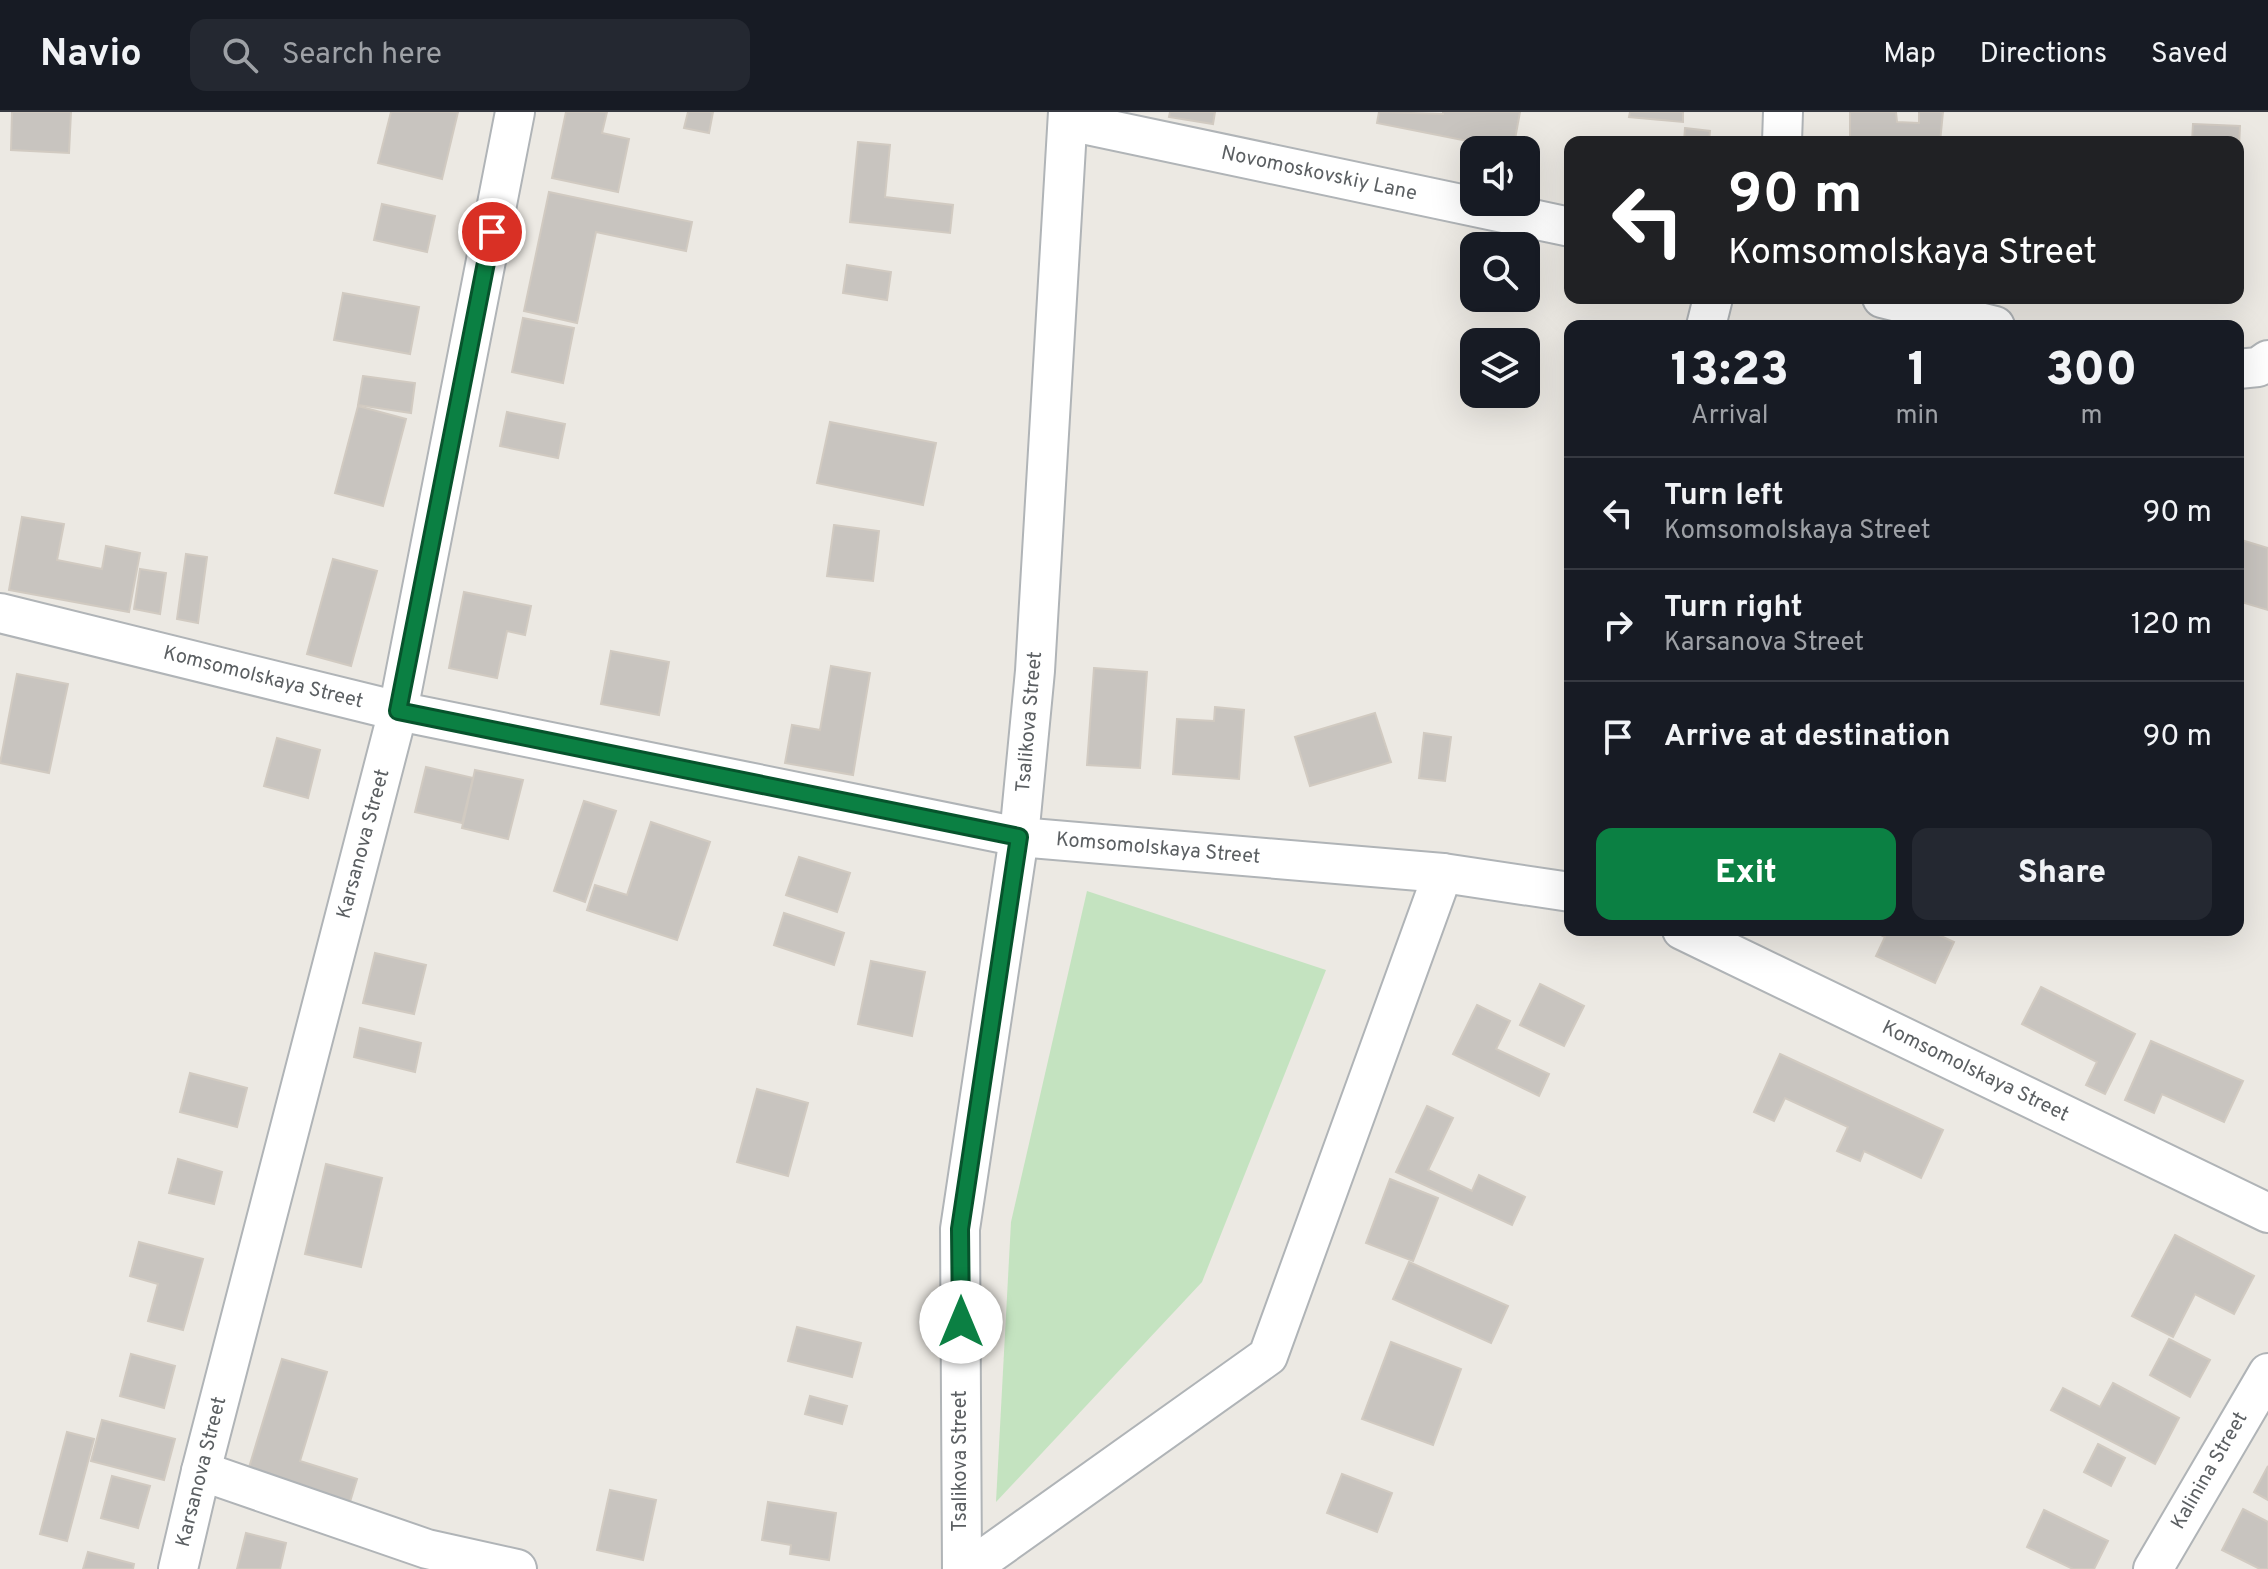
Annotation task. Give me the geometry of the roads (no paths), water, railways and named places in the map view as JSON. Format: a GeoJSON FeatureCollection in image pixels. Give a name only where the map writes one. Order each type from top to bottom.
{"type":"FeatureCollection","features":[{"type":"Feature","properties":{"kind":"street","name":"Karsanova Street"},"geometry":{"type":"LineString","coordinates":[[178,1569],[398,711],[515,112]]}},
{"type":"Feature","properties":{"kind":"street"},"geometry":{"type":"LineString","coordinates":[[1782,136],[1783,112]]}},
{"type":"Feature","properties":{"kind":"street","name":"Novomoskovskiy Lane"},"geometry":{"type":"LineString","coordinates":[[1068,116],[1564,226]]}},
{"type":"Feature","properties":{"kind":"street","name":"Tsalikova Street"},"geometry":{"type":"LineString","coordinates":[[962,1569],[960,1229],[1019,837],[1035,671],[1068,116]]}},
{"type":"Feature","properties":{"kind":"street"},"geometry":{"type":"LineString","coordinates":[[1906,304],[1971,320]]}},
{"type":"Feature","properties":{"kind":"street"},"geometry":{"type":"LineString","coordinates":[[2244,368],[2258,367],[2268,360]]}},
{"type":"Feature","properties":{"kind":"street","name":"Komsomolskaya Street"},"geometry":{"type":"LineString","coordinates":[[0,613],[398,711],[1019,837],[1443,873],[1564,891]]}},
{"type":"Feature","properties":{"kind":"street","name":"Tsalikova Street"},"geometry":{"type":"LineString","coordinates":[[969,1569],[1268,1356],[1443,873]]}},
{"type":"Feature","properties":{"kind":"street","name":"Komsomolskaya Street"},"geometry":{"type":"LineString","coordinates":[[1694,936],[2268,1213]]}},
{"type":"Feature","properties":{"kind":"street","name":"Kalinina Street"},"geometry":{"type":"LineString","coordinates":[[2153,1569],[2268,1373]]}},
{"type":"Feature","properties":{"kind":"street"},"geometry":{"type":"LineString","coordinates":[[201,1471],[423,1559],[517,1569]]}}]}
